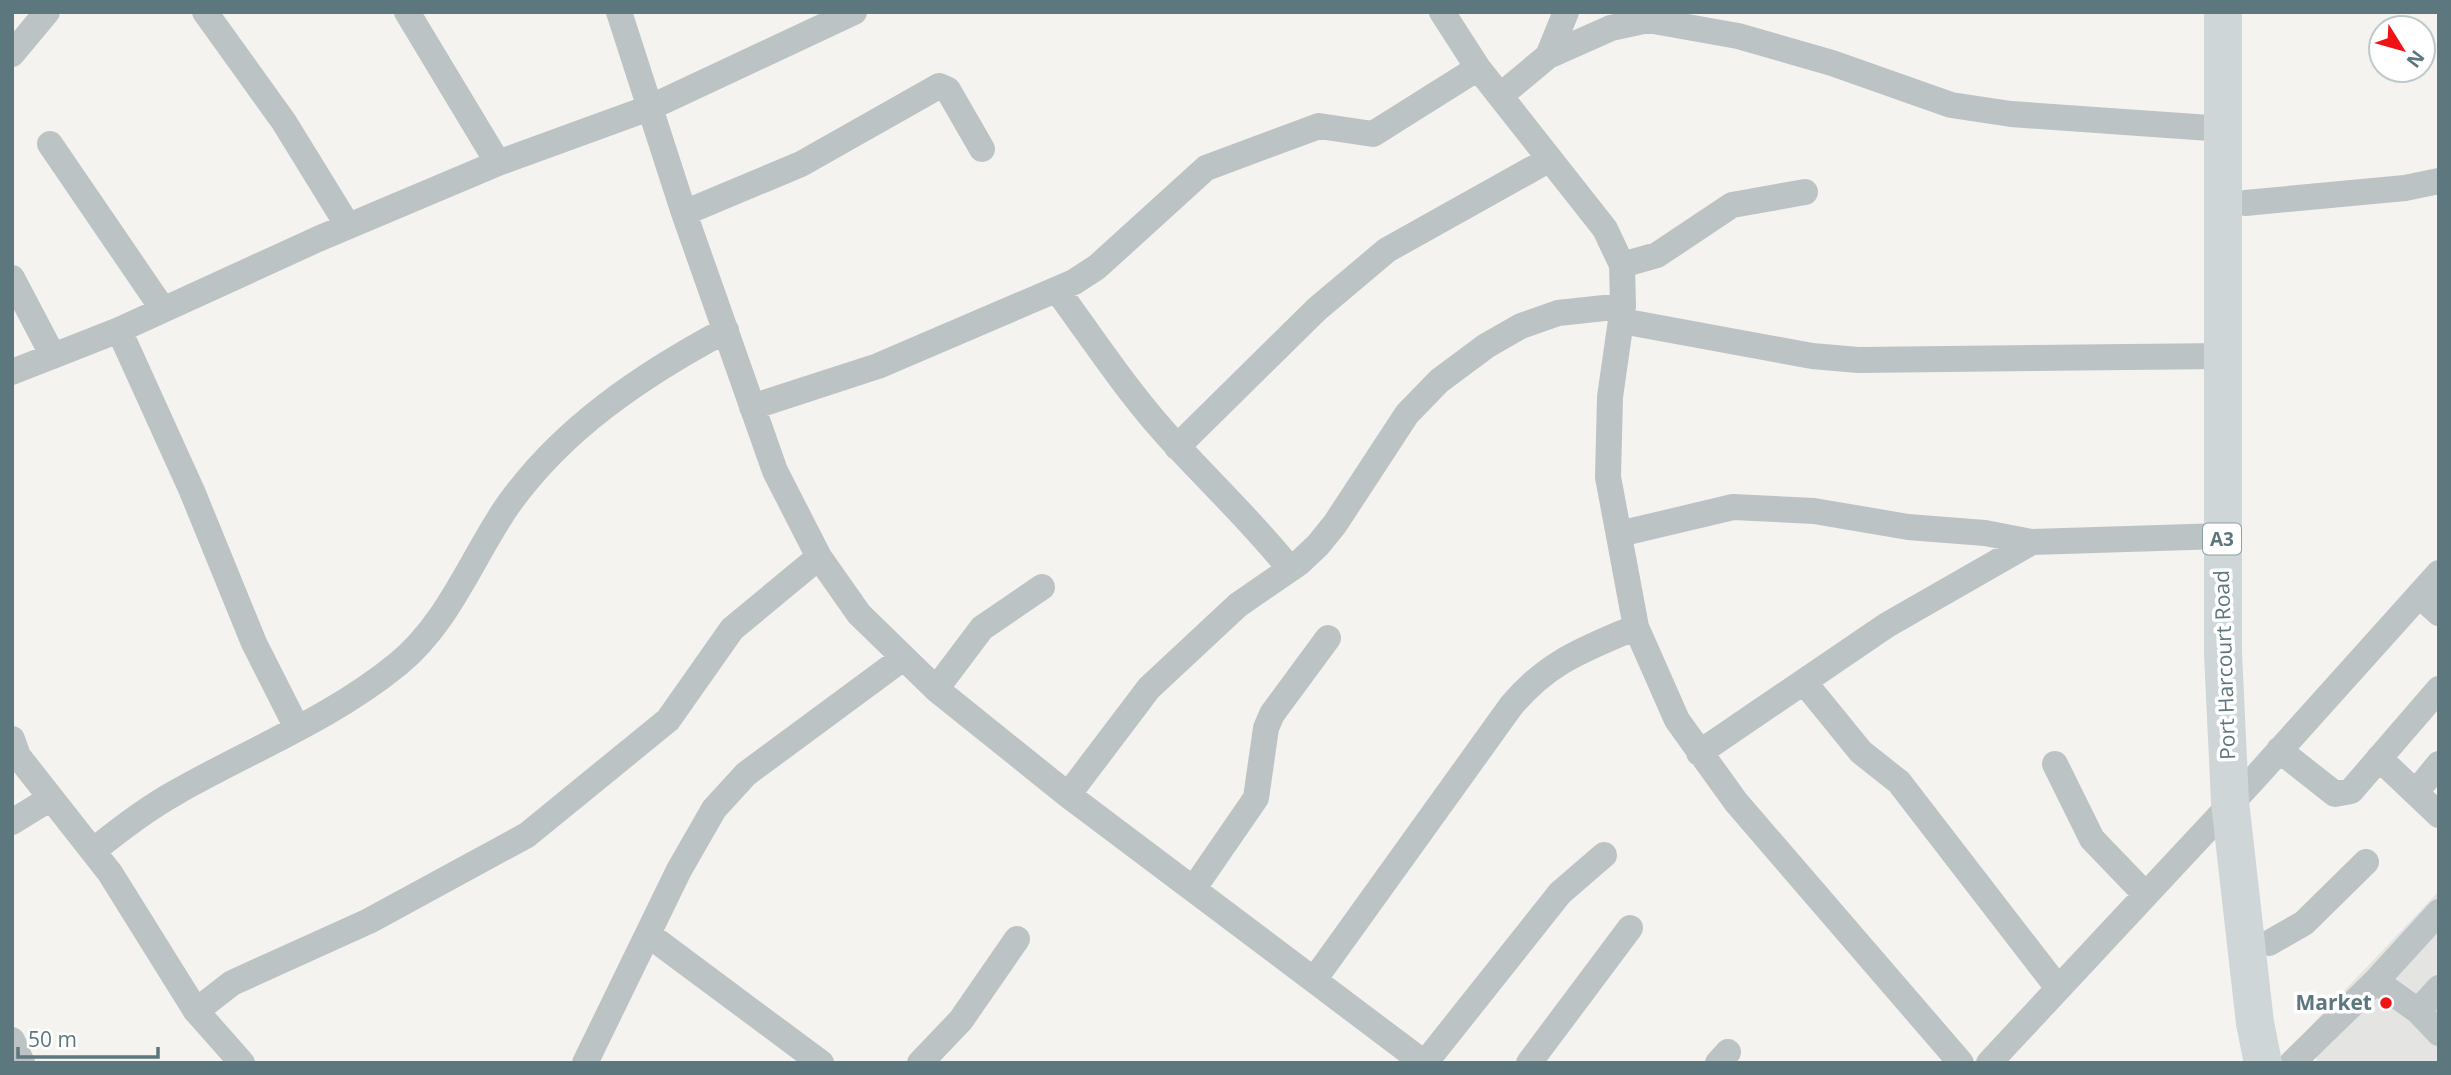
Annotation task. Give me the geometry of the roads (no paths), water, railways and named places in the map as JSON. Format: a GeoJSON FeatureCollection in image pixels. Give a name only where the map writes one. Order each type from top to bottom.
{"type":"FeatureCollection","features":[{"type":"Feature","properties":{"kind":"highway","name":"Port Harcourt Road"},"geometry":{"type":"LineString","coordinates":[[2223,12],[2222,536],[2255,1023],[2263,1063]]}},
{"type":"Feature","properties":{"kind":"highway","name":"Port Harcourt Road"},"geometry":{"type":"LineString","coordinates":[[2245,12],[2245,637],[2241,791],[2256,842],[2289,1063]]}},
{"type":"Feature","properties":{"kind":"street"},"geometry":{"type":"LineString","coordinates":[[12,54],[47,12]]}},
{"type":"Feature","properties":{"kind":"street"},"geometry":{"type":"LineString","coordinates":[[205,12],[292,132],[348,226]]}},
{"type":"Feature","properties":{"kind":"street"},"geometry":{"type":"LineString","coordinates":[[407,12],[498,163]]}},
{"type":"Feature","properties":{"kind":"street"},"geometry":{"type":"LineString","coordinates":[[619,12],[684,213],[775,471],[819,557],[859,614],[936,689],[1068,795],[1425,1063],[1560,893],[1604,855]]}},
{"type":"Feature","properties":{"kind":"street"},"geometry":{"type":"LineString","coordinates":[[12,372],[120,330],[162,308],[498,163],[649,108],[854,12]]}},
{"type":"Feature","properties":{"kind":"street"},"geometry":{"type":"LineString","coordinates":[[1442,12],[1478,68],[1605,229],[1622,265],[1623,314],[1610,397],[1608,477],[1636,627],[1677,720],[1736,802],[1961,1063]]}},
{"type":"Feature","properties":{"kind":"street"},"geometry":{"type":"LineString","coordinates":[[1548,56],[1566,12]]}},
{"type":"Feature","properties":{"kind":"street"},"geometry":{"type":"LineString","coordinates":[[1500,96],[1548,56],[1611,28],[1648,20],[1738,36],[1832,63],[1951,106],[2011,114],[2224,129]]}},
{"type":"Feature","properties":{"kind":"street"},"geometry":{"type":"LineString","coordinates":[[752,407],[878,366],[1057,290],[1097,267],[1206,168],[1319,126],[1329,125],[1373,134],[1478,68]]}},
{"type":"Feature","properties":{"kind":"street"},"geometry":{"type":"LineString","coordinates":[[684,213],[800,163],[939,86],[948,90],[982,149]]}},
{"type":"Feature","properties":{"kind":"street"},"geometry":{"type":"LineString","coordinates":[[50,144],[162,308]]}},
{"type":"Feature","properties":{"kind":"street"},"geometry":{"type":"LineString","coordinates":[[1177,447],[1317,309],[1387,250],[1550,159]]}},
{"type":"Feature","properties":{"kind":"street"},"geometry":{"type":"LineString","coordinates":[[2245,203],[2405,188],[2439,181]]}},
{"type":"Feature","properties":{"kind":"street"},"geometry":{"type":"LineString","coordinates":[[1622,265],[1657,255],[1732,205],[1805,192]]}},
{"type":"Feature","properties":{"kind":"street"},"geometry":{"type":"LineString","coordinates":[[12,278],[53,356]]}},
{"type":"Feature","properties":{"kind":"street"},"geometry":{"type":"LineString","coordinates":[[1057,290],[1133,395],[1177,447],[1261,533],[1290,569]]}},
{"type":"Feature","properties":{"kind":"street"},"geometry":{"type":"LineString","coordinates":[[1068,795],[1149,688],[1257,588],[1290,569],[1335,524],[1407,414],[1439,380],[1486,346],[1521,326],[1558,313],[1623,314],[1811,356],[1857,360],[2223,356]]}},
{"type":"Feature","properties":{"kind":"street"},"geometry":{"type":"LineString","coordinates":[[120,330],[192,491],[254,643],[296,728]]}},
{"type":"Feature","properties":{"kind":"street"},"geometry":{"type":"LineString","coordinates":[[93,850],[173,794],[345,704],[401,662],[434,627],[507,508],[547,456],[624,390],[726,330]]}},
{"type":"Feature","properties":{"kind":"street"},"geometry":{"type":"LineString","coordinates":[[1619,534],[1733,507],[1814,511],[1908,527],[1985,533],[2032,542],[2222,536]]}},
{"type":"Feature","properties":{"kind":"street"},"geometry":{"type":"LineString","coordinates":[[1699,752],[1908,612],[2032,542]]}},
{"type":"Feature","properties":{"kind":"street"},"geometry":{"type":"LineString","coordinates":[[196,1011],[232,983],[369,922],[527,835],[668,720],[721,642],[819,557]]}},
{"type":"Feature","properties":{"kind":"street"},"geometry":{"type":"LineString","coordinates":[[2006,1057],[2058,988],[2439,573]]}},
{"type":"Feature","properties":{"kind":"street"},"geometry":{"type":"LineString","coordinates":[[936,689],[982,628],[1042,587]]}},
{"type":"Feature","properties":{"kind":"street"},"geometry":{"type":"LineString","coordinates":[[2419,595],[2439,613]]}},
{"type":"Feature","properties":{"kind":"street"},"geometry":{"type":"LineString","coordinates":[[1314,980],[1494,728],[1533,680],[1558,661],[1636,627]]}},
{"type":"Feature","properties":{"kind":"street"},"geometry":{"type":"LineString","coordinates":[[1195,888],[1256,797],[1266,729],[1272,713],[1328,638]]}},
{"type":"Feature","properties":{"kind":"street"},"geometry":{"type":"LineString","coordinates":[[585,1063],[679,870],[714,809],[746,774],[903,658]]}},
{"type":"Feature","properties":{"kind":"street"},"geometry":{"type":"LineString","coordinates":[[1804,681],[1861,752],[1899,782],[2058,988]]}},
{"type":"Feature","properties":{"kind":"street"},"geometry":{"type":"LineString","coordinates":[[2279,750],[2335,793],[2343,795],[2351,791],[2439,689]]}},
{"type":"Feature","properties":{"kind":"street"},"geometry":{"type":"LineString","coordinates":[[12,739],[18,756],[110,873],[196,1011],[242,1063]]}},
{"type":"Feature","properties":{"kind":"street"},"geometry":{"type":"LineString","coordinates":[[2379,758],[2439,815]]}},
{"type":"Feature","properties":{"kind":"street"},"geometry":{"type":"LineString","coordinates":[[2055,764],[2092,839],[2145,894]]}},
{"type":"Feature","properties":{"kind":"street"},"geometry":{"type":"LineString","coordinates":[[2416,792],[2439,764]]}},
{"type":"Feature","properties":{"kind":"street"},"geometry":{"type":"LineString","coordinates":[[12,822],[51,798]]}},
{"type":"Feature","properties":{"kind":"street"},"geometry":{"type":"LineString","coordinates":[[2269,943],[2304,923],[2366,862]]}},
{"type":"Feature","properties":{"kind":"street"},"geometry":{"type":"LineString","coordinates":[[2289,1063],[2376,981],[2439,912]]}},
{"type":"Feature","properties":{"kind":"street"},"geometry":{"type":"LineString","coordinates":[[1529,1063],[1630,928]]}},
{"type":"Feature","properties":{"kind":"street"},"geometry":{"type":"LineString","coordinates":[[649,934],[821,1063]]}},
{"type":"Feature","properties":{"kind":"street"},"geometry":{"type":"LineString","coordinates":[[920,1063],[961,1020],[1017,939]]}},
{"type":"Feature","properties":{"kind":"street"},"geometry":{"type":"LineString","coordinates":[[2376,981],[2418,1011],[2439,1033]]}},
{"type":"Feature","properties":{"kind":"street"},"geometry":{"type":"LineString","coordinates":[[2418,1011],[2439,988]]}},
{"type":"Feature","properties":{"kind":"street"},"geometry":{"type":"LineString","coordinates":[[12,1040],[22,1063]]}},
{"type":"Feature","properties":{"kind":"place","name":"Market"},"geometry":{"type":"Point","coordinates":[2386,1003]}}]}
